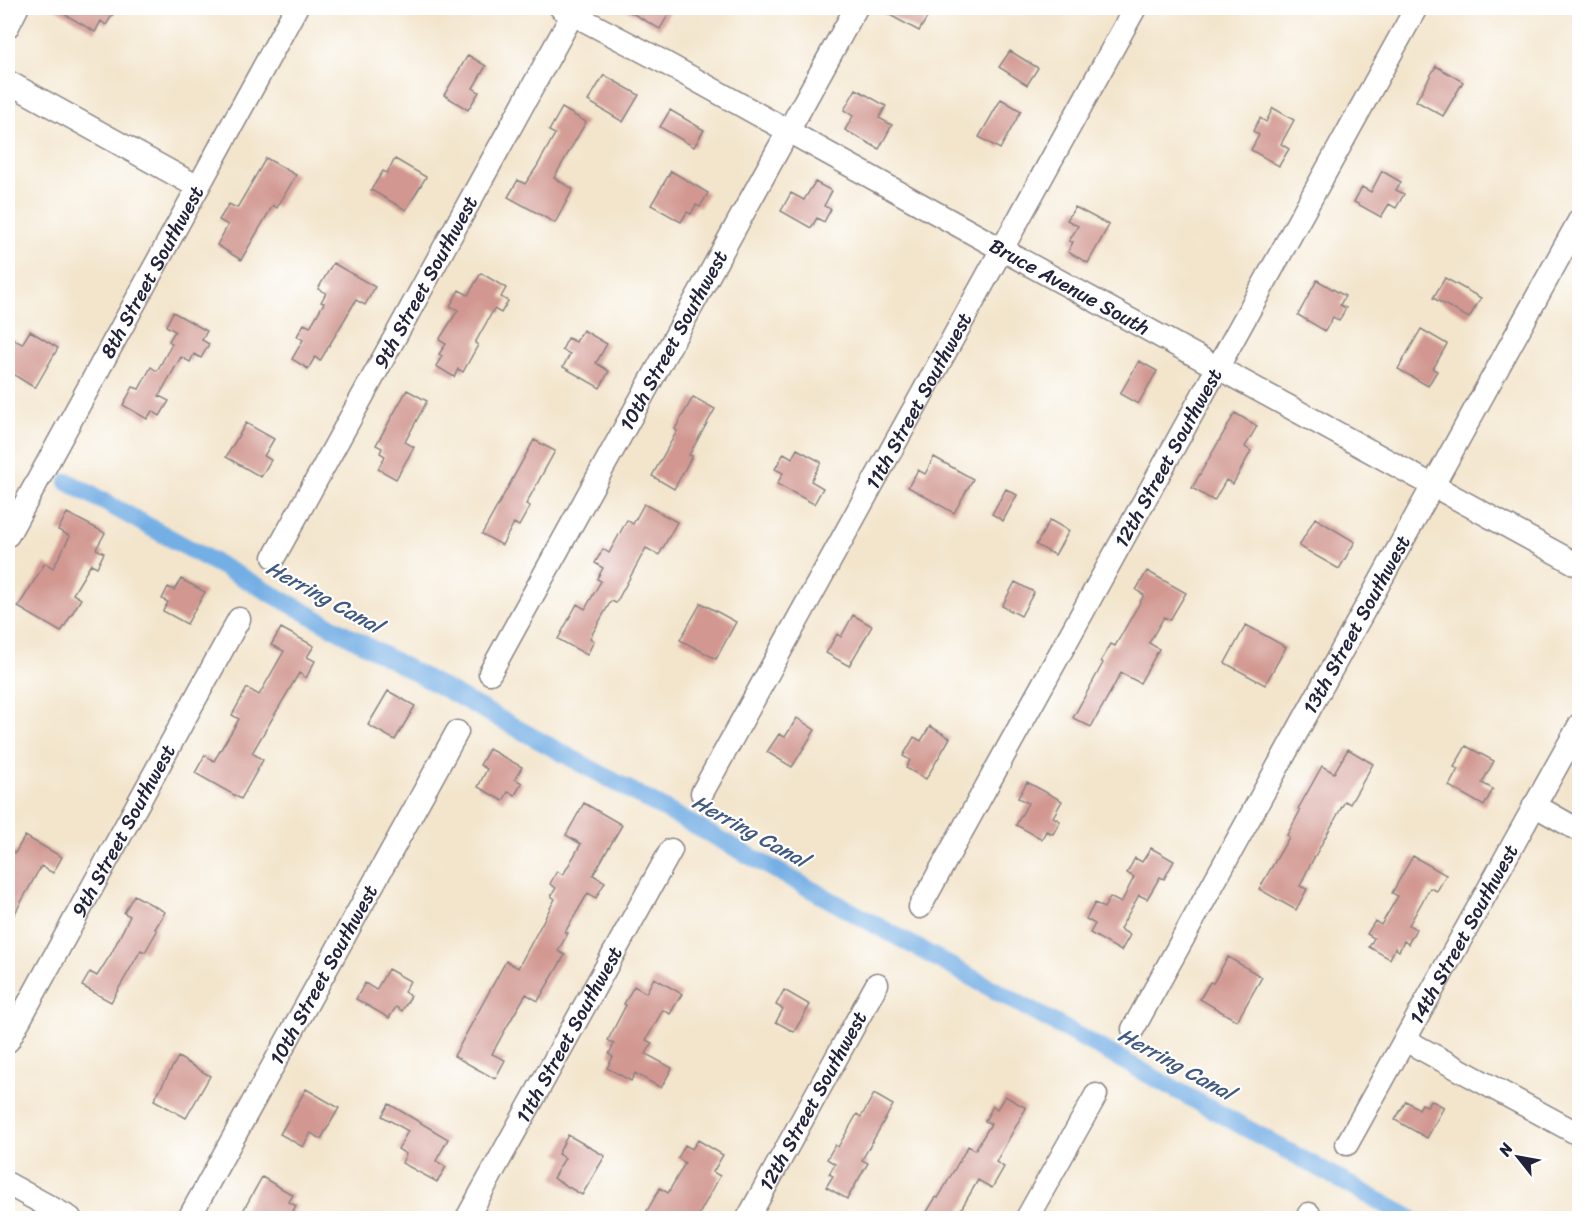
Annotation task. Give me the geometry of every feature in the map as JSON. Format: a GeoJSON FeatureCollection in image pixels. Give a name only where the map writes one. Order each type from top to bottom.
{"type":"FeatureCollection","features":[{"type":"Feature","properties":{"kind":"street"},"geometry":{"type":"LineString","coordinates":[[8,26],[18,8]]}},
{"type":"Feature","properties":{"kind":"street","name":"8th Street Southwest"},"geometry":{"type":"LineString","coordinates":[[8,535],[296,8]]}},
{"type":"Feature","properties":{"kind":"street","name":"10th Street Southwest"},"geometry":{"type":"LineString","coordinates":[[490,673],[856,8]]}},
{"type":"Feature","properties":{"kind":"street","name":"11th Street Southwest"},"geometry":{"type":"LineString","coordinates":[[702,793],[1135,8]]}},
{"type":"Feature","properties":{"kind":"street","name":"12th Street Southwest"},"geometry":{"type":"LineString","coordinates":[[920,907],[1416,8]]}},
{"type":"Feature","properties":{"kind":"street","name":"Bruce Avenue South"},"geometry":{"type":"LineString","coordinates":[[570,10],[1580,566]]}},
{"type":"Feature","properties":{"kind":"street","name":"9th Street Southwest"},"geometry":{"type":"LineString","coordinates":[[274,557],[570,10]]}},
{"type":"Feature","properties":{"kind":"street"},"geometry":{"type":"LineString","coordinates":[[8,82],[198,187]]}},
{"type":"Feature","properties":{"kind":"street","name":"13th Street Southwest"},"geometry":{"type":"LineString","coordinates":[[1133,1029],[1580,219]]}},
{"type":"Feature","properties":{"kind":"street","name":"9th Street Southwest"},"geometry":{"type":"LineString","coordinates":[[8,1041],[239,619]]}},
{"type":"Feature","properties":{"kind":"street","name":"14th Street Southwest"},"geometry":{"type":"LineString","coordinates":[[1347,1144],[1580,724]]}},
{"type":"Feature","properties":{"kind":"street","name":"10th Street Southwest"},"geometry":{"type":"LineString","coordinates":[[189,1218],[457,732]]}},
{"type":"Feature","properties":{"kind":"street"},"geometry":{"type":"LineString","coordinates":[[1534,805],[1580,831]]}},
{"type":"Feature","properties":{"kind":"street","name":"11th Street Southwest"},"geometry":{"type":"LineString","coordinates":[[467,1218],[671,850]]}},
{"type":"Feature","properties":{"kind":"street","name":"12th Street Southwest"},"geometry":{"type":"LineString","coordinates":[[748,1218],[877,984]]}},
{"type":"Feature","properties":{"kind":"street"},"geometry":{"type":"LineString","coordinates":[[1405,1040],[1580,1135]]}},
{"type":"Feature","properties":{"kind":"street"},"geometry":{"type":"LineString","coordinates":[[1028,1218],[1096,1095]]}},
{"type":"Feature","properties":{"kind":"street"},"geometry":{"type":"LineString","coordinates":[[8,1184],[70,1218]]}},
{"type":"Feature","properties":{"kind":"building"},"geometry":{"type":"Polygon","coordinates":[[[54,8],[117,8],[106,25],[101,21],[95,32],[54,8]]]}},
{"type":"Feature","properties":{"kind":"building"},"geometry":{"type":"Polygon","coordinates":[[[623,8],[672,8],[660,29],[623,8]]]}},
{"type":"Feature","properties":{"kind":"building"},"geometry":{"type":"Polygon","coordinates":[[[877,8],[933,8],[919,31],[877,8]]]}},
{"type":"Feature","properties":{"kind":"building"},"geometry":{"type":"Polygon","coordinates":[[[1010,51],[1038,68],[1027,85],[999,67],[1010,51]]]}},
{"type":"Feature","properties":{"kind":"building"},"geometry":{"type":"Polygon","coordinates":[[[468,55],[486,66],[473,88],[479,92],[468,110],[444,95],[468,55]]]}},
{"type":"Feature","properties":{"kind":"building"},"geometry":{"type":"Polygon","coordinates":[[[1436,66],[1463,82],[1443,116],[1416,101],[1436,66]]]}},
{"type":"Feature","properties":{"kind":"building"},"geometry":{"type":"Polygon","coordinates":[[[604,75],[639,95],[623,122],[588,101],[604,75]]]}},
{"type":"Feature","properties":{"kind":"building"},"geometry":{"type":"Polygon","coordinates":[[[856,89],[886,106],[879,118],[892,125],[879,149],[845,130],[853,116],[844,110],[856,89]]]}},
{"type":"Feature","properties":{"kind":"building"},"geometry":{"type":"Polygon","coordinates":[[[1001,99],[1021,111],[1000,149],[979,137],[1001,99]]]}},
{"type":"Feature","properties":{"kind":"building"},"geometry":{"type":"Polygon","coordinates":[[[562,108],[586,122],[554,178],[573,189],[555,223],[508,197],[518,180],[525,184],[536,168],[555,134],[549,131],[562,108]]]}},
{"type":"Feature","properties":{"kind":"building"},"geometry":{"type":"Polygon","coordinates":[[[1273,108],[1294,120],[1281,144],[1289,149],[1279,166],[1251,150],[1259,135],[1253,131],[1260,118],[1266,122],[1273,108]]]}},
{"type":"Feature","properties":{"kind":"building"},"geometry":{"type":"Polygon","coordinates":[[[670,110],[704,130],[694,147],[660,127],[670,110]]]}},
{"type":"Feature","properties":{"kind":"building"},"geometry":{"type":"Polygon","coordinates":[[[266,158],[296,175],[277,208],[273,205],[241,260],[217,245],[228,225],[219,220],[229,204],[237,208],[266,158]]]}},
{"type":"Feature","properties":{"kind":"building"},"geometry":{"type":"Polygon","coordinates":[[[395,159],[426,177],[406,210],[371,190],[383,171],[387,173],[395,159]]]}},
{"type":"Feature","properties":{"kind":"building"},"geometry":{"type":"Polygon","coordinates":[[[671,171],[708,193],[700,207],[696,205],[691,214],[687,212],[681,222],[651,205],[671,171]]]}},
{"type":"Feature","properties":{"kind":"building"},"geometry":{"type":"Polygon","coordinates":[[[1382,171],[1401,182],[1396,190],[1404,194],[1396,208],[1389,204],[1381,217],[1354,202],[1362,187],[1371,192],[1382,171]]]}},
{"type":"Feature","properties":{"kind":"building"},"geometry":{"type":"Polygon","coordinates":[[[815,182],[832,191],[824,206],[831,209],[824,222],[817,218],[811,228],[781,211],[791,193],[804,200],[815,182]]]}},
{"type":"Feature","properties":{"kind":"building"},"geometry":{"type":"Polygon","coordinates":[[[1075,207],[1109,225],[1088,263],[1068,252],[1073,242],[1069,241],[1078,226],[1067,220],[1075,207]]]}},
{"type":"Feature","properties":{"kind":"building"},"geometry":{"type":"Polygon","coordinates":[[[333,263],[375,287],[365,305],[356,300],[320,361],[315,357],[308,369],[292,359],[303,340],[297,336],[304,324],[310,327],[324,303],[321,302],[326,293],[318,289],[333,263]]]}},
{"type":"Feature","properties":{"kind":"building"},"geometry":{"type":"Polygon","coordinates":[[[481,273],[506,288],[501,297],[508,301],[501,313],[494,309],[475,343],[478,345],[463,372],[458,369],[454,377],[436,366],[442,356],[439,354],[446,344],[439,340],[458,310],[450,306],[459,290],[468,295],[481,273]]]}},
{"type":"Feature","properties":{"kind":"building"},"geometry":{"type":"Polygon","coordinates":[[[1445,278],[1481,298],[1469,318],[1433,298],[1445,278]]]}},
{"type":"Feature","properties":{"kind":"building"},"geometry":{"type":"Polygon","coordinates":[[[1317,280],[1345,296],[1340,305],[1346,308],[1339,321],[1333,317],[1325,331],[1298,315],[1317,280]]]}},
{"type":"Feature","properties":{"kind":"building"},"geometry":{"type":"Polygon","coordinates":[[[173,312],[207,331],[202,340],[209,344],[201,358],[194,354],[190,362],[181,357],[159,396],[169,401],[160,416],[152,411],[147,419],[123,405],[133,387],[139,389],[151,367],[157,371],[172,344],[169,341],[175,331],[166,326],[173,312]]]}},
{"type":"Feature","properties":{"kind":"building"},"geometry":{"type":"Polygon","coordinates":[[[1421,329],[1447,344],[1433,369],[1437,371],[1428,386],[1398,369],[1421,329]]]}},
{"type":"Feature","properties":{"kind":"building"},"geometry":{"type":"Polygon","coordinates":[[[583,330],[607,344],[596,363],[609,371],[600,388],[563,367],[570,354],[562,350],[568,338],[576,342],[583,330]]]}},
{"type":"Feature","properties":{"kind":"building"},"geometry":{"type":"Polygon","coordinates":[[[30,331],[58,348],[35,388],[8,371],[8,336],[22,344],[30,331]]]}},
{"type":"Feature","properties":{"kind":"building"},"geometry":{"type":"Polygon","coordinates":[[[1139,361],[1157,371],[1138,404],[1120,394],[1139,361]]]}},
{"type":"Feature","properties":{"kind":"building"},"geometry":{"type":"Polygon","coordinates":[[[407,390],[427,401],[405,442],[414,447],[396,479],[378,469],[385,456],[380,453],[382,448],[376,445],[407,390]]]}},
{"type":"Feature","properties":{"kind":"building"},"geometry":{"type":"Polygon","coordinates":[[[693,397],[715,409],[689,455],[692,456],[674,489],[652,476],[693,397]]]}},
{"type":"Feature","properties":{"kind":"building"},"geometry":{"type":"Polygon","coordinates":[[[1235,413],[1257,426],[1245,447],[1251,451],[1233,484],[1226,480],[1214,501],[1192,488],[1235,413]]]}},
{"type":"Feature","properties":{"kind":"building"},"geometry":{"type":"Polygon","coordinates":[[[246,423],[274,439],[264,456],[271,460],[261,477],[226,457],[246,423]]]}},
{"type":"Feature","properties":{"kind":"building"},"geometry":{"type":"Polygon","coordinates":[[[534,440],[555,451],[526,504],[530,506],[519,526],[514,523],[502,545],[482,534],[534,440]]]}},
{"type":"Feature","properties":{"kind":"building"},"geometry":{"type":"Polygon","coordinates":[[[797,449],[821,462],[811,481],[823,488],[814,504],[777,484],[783,473],[775,469],[784,453],[792,458],[797,449]]]}},
{"type":"Feature","properties":{"kind":"building"},"geometry":{"type":"Polygon","coordinates":[[[934,457],[973,479],[954,513],[908,487],[918,470],[925,474],[934,457]]]}},
{"type":"Feature","properties":{"kind":"building"},"geometry":{"type":"Polygon","coordinates":[[[1006,489],[1017,495],[1003,521],[992,514],[1006,489]]]}},
{"type":"Feature","properties":{"kind":"building"},"geometry":{"type":"Polygon","coordinates":[[[644,504],[677,522],[659,555],[646,548],[616,603],[611,601],[590,638],[594,641],[587,655],[558,639],[577,604],[585,609],[601,581],[597,579],[603,568],[595,563],[603,549],[609,553],[627,520],[633,524],[644,504]]]}},
{"type":"Feature","properties":{"kind":"building"},"geometry":{"type":"Polygon","coordinates":[[[67,513],[105,533],[96,549],[104,553],[97,567],[91,564],[73,594],[81,599],[61,632],[18,607],[45,563],[53,568],[70,536],[58,530],[67,513]]]}},
{"type":"Feature","properties":{"kind":"building"},"geometry":{"type":"Polygon","coordinates":[[[1315,518],[1355,542],[1339,569],[1299,546],[1315,518]]]}},
{"type":"Feature","properties":{"kind":"building"},"geometry":{"type":"Polygon","coordinates":[[[1050,520],[1069,531],[1055,555],[1036,545],[1050,520]]]}},
{"type":"Feature","properties":{"kind":"building"},"geometry":{"type":"Polygon","coordinates":[[[1147,571],[1186,593],[1170,620],[1164,617],[1149,643],[1159,649],[1140,683],[1121,673],[1091,727],[1073,718],[1103,663],[1101,661],[1111,644],[1115,646],[1144,595],[1136,590],[1147,571]]]}},
{"type":"Feature","properties":{"kind":"building"},"geometry":{"type":"Polygon","coordinates":[[[181,579],[205,592],[187,624],[163,611],[168,602],[162,599],[168,587],[174,590],[181,579]]]}},
{"type":"Feature","properties":{"kind":"building"},"geometry":{"type":"Polygon","coordinates":[[[1015,582],[1034,592],[1021,616],[1002,606],[1015,582]]]}},
{"type":"Feature","properties":{"kind":"building"},"geometry":{"type":"Polygon","coordinates":[[[701,603],[736,622],[716,659],[680,640],[701,603]]]}},
{"type":"Feature","properties":{"kind":"building"},"geometry":{"type":"Polygon","coordinates":[[[853,615],[872,626],[849,666],[826,653],[837,634],[841,637],[853,615]]]}},
{"type":"Feature","properties":{"kind":"building"},"geometry":{"type":"Polygon","coordinates":[[[1246,625],[1286,647],[1265,685],[1225,663],[1246,625]]]}},
{"type":"Feature","properties":{"kind":"building"},"geometry":{"type":"Polygon","coordinates":[[[281,628],[314,646],[307,657],[315,661],[306,678],[299,673],[252,753],[263,760],[241,799],[195,773],[205,755],[214,761],[239,719],[232,715],[247,688],[259,695],[284,651],[271,645],[281,628]]]}},
{"type":"Feature","properties":{"kind":"building"},"geometry":{"type":"Polygon","coordinates":[[[388,691],[415,706],[395,740],[368,725],[388,691]]]}},
{"type":"Feature","properties":{"kind":"building"},"geometry":{"type":"Polygon","coordinates":[[[797,718],[815,730],[792,767],[767,752],[779,734],[785,737],[797,718]]]}},
{"type":"Feature","properties":{"kind":"building"},"geometry":{"type":"Polygon","coordinates":[[[930,726],[950,738],[926,779],[906,768],[910,760],[903,756],[914,737],[921,741],[930,726]]]}},
{"type":"Feature","properties":{"kind":"building"},"geometry":{"type":"Polygon","coordinates":[[[1466,746],[1494,761],[1482,783],[1493,789],[1484,806],[1449,786],[1458,769],[1454,767],[1466,746]]]}},
{"type":"Feature","properties":{"kind":"building"},"geometry":{"type":"Polygon","coordinates":[[[489,749],[522,767],[515,779],[522,783],[515,795],[508,792],[503,801],[478,787],[487,769],[480,765],[489,749]]]}},
{"type":"Feature","properties":{"kind":"building"},"geometry":{"type":"Polygon","coordinates":[[[1348,749],[1373,764],[1350,804],[1345,801],[1308,869],[1300,886],[1307,889],[1296,910],[1259,889],[1289,837],[1287,835],[1300,811],[1298,809],[1322,766],[1334,773],[1348,749]]]}},
{"type":"Feature","properties":{"kind":"building"},"geometry":{"type":"Polygon","coordinates":[[[1027,782],[1062,801],[1053,817],[1060,821],[1053,834],[1046,831],[1042,839],[1016,825],[1028,803],[1018,798],[1027,782]]]}},
{"type":"Feature","properties":{"kind":"building"},"geometry":{"type":"Polygon","coordinates":[[[584,803],[622,825],[593,875],[605,882],[596,898],[588,893],[565,932],[568,933],[558,951],[565,955],[538,1001],[526,994],[505,1030],[492,1054],[505,1060],[495,1079],[454,1056],[506,961],[518,968],[555,899],[551,896],[556,888],[550,884],[557,871],[563,875],[581,844],[566,835],[584,803]]]}},
{"type":"Feature","properties":{"kind":"building"},"geometry":{"type":"Polygon","coordinates":[[[25,836],[62,857],[53,873],[41,866],[8,926],[8,849],[15,853],[25,836]]]}},
{"type":"Feature","properties":{"kind":"building"},"geometry":{"type":"Polygon","coordinates":[[[1151,848],[1174,861],[1164,879],[1160,877],[1147,899],[1139,895],[1120,929],[1130,935],[1121,951],[1090,933],[1095,924],[1086,919],[1095,903],[1104,908],[1110,897],[1121,903],[1134,877],[1127,873],[1135,858],[1142,862],[1151,848]]]}},
{"type":"Feature","properties":{"kind":"building"},"geometry":{"type":"Polygon","coordinates":[[[1413,856],[1446,875],[1437,891],[1430,888],[1409,925],[1416,929],[1408,944],[1404,941],[1399,951],[1395,948],[1390,959],[1369,947],[1374,938],[1367,934],[1375,921],[1381,925],[1398,896],[1392,893],[1413,856]]]}},
{"type":"Feature","properties":{"kind":"building"},"geometry":{"type":"Polygon","coordinates":[[[134,895],[165,912],[145,952],[141,950],[111,1002],[82,986],[90,972],[97,976],[111,954],[130,916],[124,913],[134,895]]]}},
{"type":"Feature","properties":{"kind":"building"},"geometry":{"type":"Polygon","coordinates":[[[1228,957],[1262,977],[1237,1021],[1200,999],[1210,982],[1213,983],[1228,957]]]}},
{"type":"Feature","properties":{"kind":"building"},"geometry":{"type":"Polygon","coordinates":[[[388,969],[410,981],[404,992],[411,996],[402,1011],[396,1007],[389,1018],[356,999],[365,983],[376,990],[388,969]]]}},
{"type":"Feature","properties":{"kind":"building"},"geometry":{"type":"Polygon","coordinates":[[[654,978],[682,994],[670,1014],[663,1010],[646,1040],[652,1043],[646,1054],[672,1068],[661,1088],[635,1073],[631,1081],[607,1068],[613,1057],[609,1054],[614,1044],[608,1040],[626,1005],[624,1004],[634,986],[646,993],[654,978]]]}},
{"type":"Feature","properties":{"kind":"building"},"geometry":{"type":"Polygon","coordinates":[[[784,990],[810,1005],[794,1032],[776,1022],[783,1009],[776,1005],[784,990]]]}},
{"type":"Feature","properties":{"kind":"building"},"geometry":{"type":"Polygon","coordinates":[[[178,1057],[210,1076],[186,1118],[154,1100],[178,1057]]]}},
{"type":"Feature","properties":{"kind":"building"},"geometry":{"type":"Polygon","coordinates":[[[306,1089],[339,1108],[321,1139],[311,1133],[303,1147],[280,1134],[306,1089]]]}},
{"type":"Feature","properties":{"kind":"building"},"geometry":{"type":"Polygon","coordinates":[[[874,1094],[893,1105],[862,1160],[868,1163],[847,1199],[826,1187],[833,1176],[829,1174],[835,1164],[827,1159],[835,1145],[838,1147],[857,1114],[861,1117],[874,1094]]]}},
{"type":"Feature","properties":{"kind":"building"},"geometry":{"type":"Polygon","coordinates":[[[1005,1096],[1026,1108],[996,1162],[1004,1167],[992,1188],[978,1180],[956,1218],[923,1218],[936,1197],[938,1198],[968,1146],[975,1150],[991,1124],[985,1121],[993,1106],[997,1109],[1005,1096]]]}},
{"type":"Feature","properties":{"kind":"building"},"geometry":{"type":"Polygon","coordinates":[[[1430,1100],[1444,1107],[1427,1138],[1395,1120],[1406,1101],[1419,1109],[1422,1104],[1427,1106],[1430,1100]]]}},
{"type":"Feature","properties":{"kind":"building"},"geometry":{"type":"Polygon","coordinates":[[[389,1104],[448,1139],[436,1161],[446,1167],[437,1182],[402,1163],[406,1154],[398,1149],[408,1131],[382,1116],[389,1104]]]}},
{"type":"Feature","properties":{"kind":"building"},"geometry":{"type":"Polygon","coordinates":[[[568,1135],[605,1156],[582,1195],[553,1178],[565,1158],[558,1154],[568,1135]]]}},
{"type":"Feature","properties":{"kind":"building"},"geometry":{"type":"Polygon","coordinates":[[[698,1140],[723,1155],[713,1172],[720,1176],[697,1218],[643,1218],[660,1188],[668,1193],[685,1163],[678,1158],[685,1145],[692,1149],[698,1140]]]}},
{"type":"Feature","properties":{"kind":"building"},"geometry":{"type":"Polygon","coordinates":[[[262,1177],[293,1195],[289,1202],[296,1206],[289,1218],[256,1218],[243,1211],[262,1177]]]}},
{"type":"Feature","properties":{"kind":"waterway","name":"Herring Canal"},"geometry":{"type":"LineString","coordinates":[[68,482],[1410,1218]]}}]}
